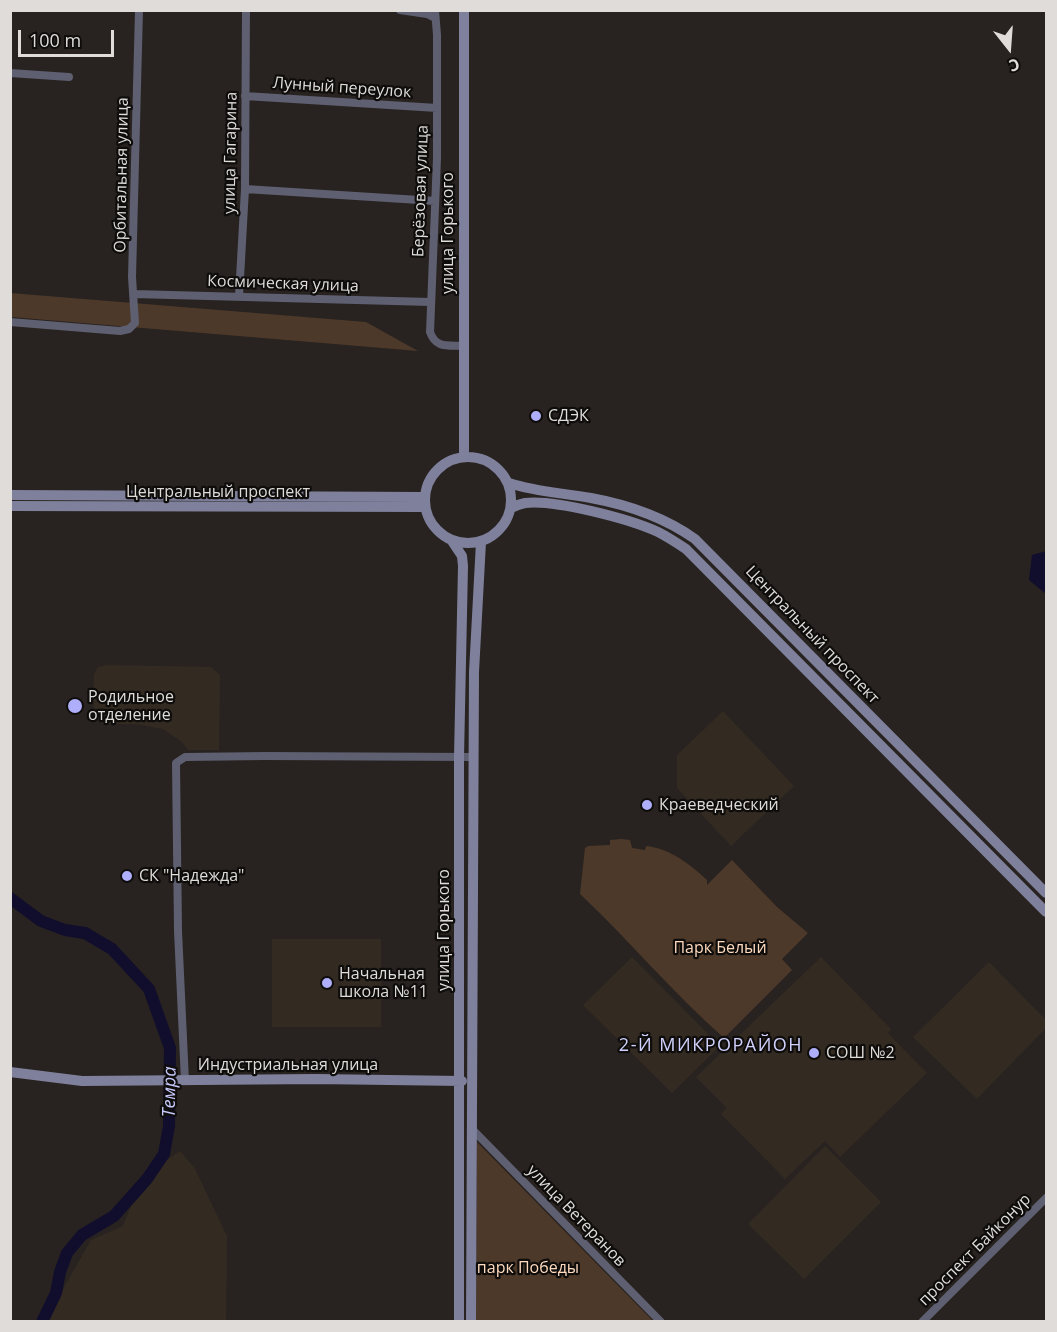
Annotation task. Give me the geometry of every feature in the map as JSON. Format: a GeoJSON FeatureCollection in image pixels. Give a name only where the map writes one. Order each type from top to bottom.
{"type":"FeatureCollection","features":[{"type":"Feature","properties":{"kind":"main road","name":"улица Горького"},"geometry":{"type":"LineString","coordinates":[[464,10],[464,456]]}},
{"type":"Feature","properties":{"kind":"main road"},"geometry":{"type":"LineString","coordinates":[[464,456],[482,459],[499,469],[509,483],[512,495],[511,508],[502,527],[495,535],[481,542],[452,541],[435,528],[429,518],[425,502],[427,486],[440,467],[450,461],[464,456]]}},
{"type":"Feature","properties":{"kind":"main road","name":"Центральный проспект"},"geometry":{"type":"LineString","coordinates":[[509,483],[523,488],[601,500],[639,510],[678,527],[695,539],[1047,893]]}},
{"type":"Feature","properties":{"kind":"main road","name":"Центральный проспект"},"geometry":{"type":"LineString","coordinates":[[10,495],[425,502]]}},
{"type":"Feature","properties":{"kind":"main road","name":"Центральный проспект"},"geometry":{"type":"LineString","coordinates":[[10,506],[425,502]]}},
{"type":"Feature","properties":{"kind":"main road","name":"Центральный проспект"},"geometry":{"type":"LineString","coordinates":[[511,508],[524,503],[609,515],[656,531],[686,549],[1047,912]]}},
{"type":"Feature","properties":{"kind":"main road"},"geometry":{"type":"LineString","coordinates":[[656,531],[662,519]]}},
{"type":"Feature","properties":{"kind":"main road","name":"улица Горького"},"geometry":{"type":"LineString","coordinates":[[452,541],[462,556],[463,566],[459,757],[459,1322]]}},
{"type":"Feature","properties":{"kind":"main road","name":"улица Горького"},"geometry":{"type":"LineString","coordinates":[[471,1322],[474,672],[481,542]]}},
{"type":"Feature","properties":{"kind":"main road"},"geometry":{"type":"LineString","coordinates":[[874,738],[883,729]]}},
{"type":"Feature","properties":{"kind":"main road","name":"Индустриальная улица"},"geometry":{"type":"LineString","coordinates":[[10,1072],[82,1081],[316,1079],[472,1081]]}},
{"type":"Feature","properties":{"kind":"street","name":"Орбитальная улица"},"geometry":{"type":"LineString","coordinates":[[10,322],[120,331],[129,329],[135,323],[132,277],[139,10]]}},
{"type":"Feature","properties":{"kind":"street","name":"улица Гагарина"},"geometry":{"type":"LineString","coordinates":[[239,296],[245,189],[246,10]]}},
{"type":"Feature","properties":{"kind":"street"},"geometry":{"type":"LineString","coordinates":[[400,10],[435,14]]}},
{"type":"Feature","properties":{"kind":"street","name":"Берёзовая улица"},"geometry":{"type":"LineString","coordinates":[[435,14],[437,108],[430,332],[433,340],[438,344],[464,346]]}},
{"type":"Feature","properties":{"kind":"street"},"geometry":{"type":"LineString","coordinates":[[10,73],[69,77]]}},
{"type":"Feature","properties":{"kind":"street","name":"Лунный переулок"},"geometry":{"type":"LineString","coordinates":[[245,96],[437,108]]}},
{"type":"Feature","properties":{"kind":"street"},"geometry":{"type":"LineString","coordinates":[[245,189],[435,201]]}},
{"type":"Feature","properties":{"kind":"street","name":"Космическая улица"},"geometry":{"type":"LineString","coordinates":[[134,294],[430,302]]}},
{"type":"Feature","properties":{"kind":"street"},"geometry":{"type":"LineString","coordinates":[[185,1081],[178,931],[176,763],[185,758],[197,757],[474,757]]}},
{"type":"Feature","properties":{"kind":"street","name":"улица Ветеранов"},"geometry":{"type":"LineString","coordinates":[[471,1129],[661,1322]]}},
{"type":"Feature","properties":{"kind":"street","name":"проспект Байконур"},"geometry":{"type":"LineString","coordinates":[[922,1322],[1047,1198]]}},
{"type":"Feature","properties":{"kind":"shaded area"},"geometry":{"type":"Polygon","coordinates":[[[1046,551],[1046,594],[1029,580],[1032,555],[1046,551]]]}},
{"type":"Feature","properties":{"kind":"shaded area"},"geometry":{"type":"Polygon","coordinates":[[[107,665],[211,667],[220,675],[219,750],[188,750],[182,742],[163,729],[136,724],[103,724],[94,718],[94,674],[98,667],[107,665]]]}},
{"type":"Feature","properties":{"kind":"shaded area"},"geometry":{"type":"Polygon","coordinates":[[[723,711],[794,786],[731,846],[677,788],[677,755],[723,711]]]}},
{"type":"Feature","properties":{"kind":"shaded area","name":"Начальная школа №11"},"geometry":{"type":"Polygon","coordinates":[[[272,939],[381,939],[381,1027],[272,1027],[272,939]]]}},
{"type":"Feature","properties":{"kind":"shaded area"},"geometry":{"type":"Polygon","coordinates":[[[632,957],[720,1046],[672,1093],[583,1005],[632,957]]]}},
{"type":"Feature","properties":{"kind":"shaded area","name":"СОШ №2"},"geometry":{"type":"Polygon","coordinates":[[[821,957],[891,1029],[888,1033],[927,1073],[840,1157],[825,1141],[785,1179],[721,1114],[727,1108],[696,1077],[821,957]]]}},
{"type":"Feature","properties":{"kind":"shaded area"},"geometry":{"type":"Polygon","coordinates":[[[989,962],[1046,1020],[1046,1028],[977,1099],[913,1037],[989,962]]]}},
{"type":"Feature","properties":{"kind":"shaded area"},"geometry":{"type":"Polygon","coordinates":[[[825,1146],[881,1202],[804,1279],[748,1224],[825,1146]]]}},
{"type":"Feature","properties":{"kind":"shaded area"},"geometry":{"type":"Polygon","coordinates":[[[180,1151],[194,1167],[227,1236],[226,1321],[45,1321],[91,1240],[123,1226],[135,1196],[167,1160],[180,1151]]]}},
{"type":"Feature","properties":{"kind":"green space"},"geometry":{"type":"Polygon","coordinates":[[[10,293],[366,322],[418,351],[11,317],[10,293]]]}},
{"type":"Feature","properties":{"kind":"green space","name":"Парк Белый"},"geometry":{"type":"Polygon","coordinates":[[[610,840],[630,840],[632,848],[645,850],[646,846],[655,847],[671,853],[707,880],[707,885],[732,860],[777,907],[808,933],[782,959],[792,970],[724,1038],[580,894],[585,848],[610,845],[610,840]]]}},
{"type":"Feature","properties":{"kind":"green space","name":"парк Победы"},"geometry":{"type":"Polygon","coordinates":[[[477,1142],[653,1321],[476,1321],[477,1142]]]}},
{"type":"Feature","properties":{"kind":"waterway","name":"Темра"},"geometry":{"type":"LineString","coordinates":[[10,898],[41,921],[65,930],[85,933],[112,949],[149,989],[170,1048],[169,1126],[164,1154],[147,1179],[114,1216],[82,1235],[67,1253],[56,1293],[42,1322]]}},
{"type":"Feature","properties":{"kind":"place","name":"СДЭК"},"geometry":{"type":"Point","coordinates":[536,416]}},
{"type":"Feature","properties":{"kind":"place","name":"Родильное отделение"},"geometry":{"type":"Point","coordinates":[75,706]}},
{"type":"Feature","properties":{"kind":"place","name":"Краеведческий"},"geometry":{"type":"Point","coordinates":[647,805]}},
{"type":"Feature","properties":{"kind":"place","name":"СК \"Надежда\""},"geometry":{"type":"Point","coordinates":[127,876]}},
{"type":"Feature","properties":{"kind":"place","name":"Начальная школа №11"},"geometry":{"type":"Point","coordinates":[327,983]}},
{"type":"Feature","properties":{"kind":"place","name":"СОШ №2"},"geometry":{"type":"Point","coordinates":[814,1053]}},
{"type":"Feature","properties":{"kind":"district","name":"2-Й МИКРОРАЙОН"},"geometry":{"type":"Point","coordinates":[711,1046]}}]}
